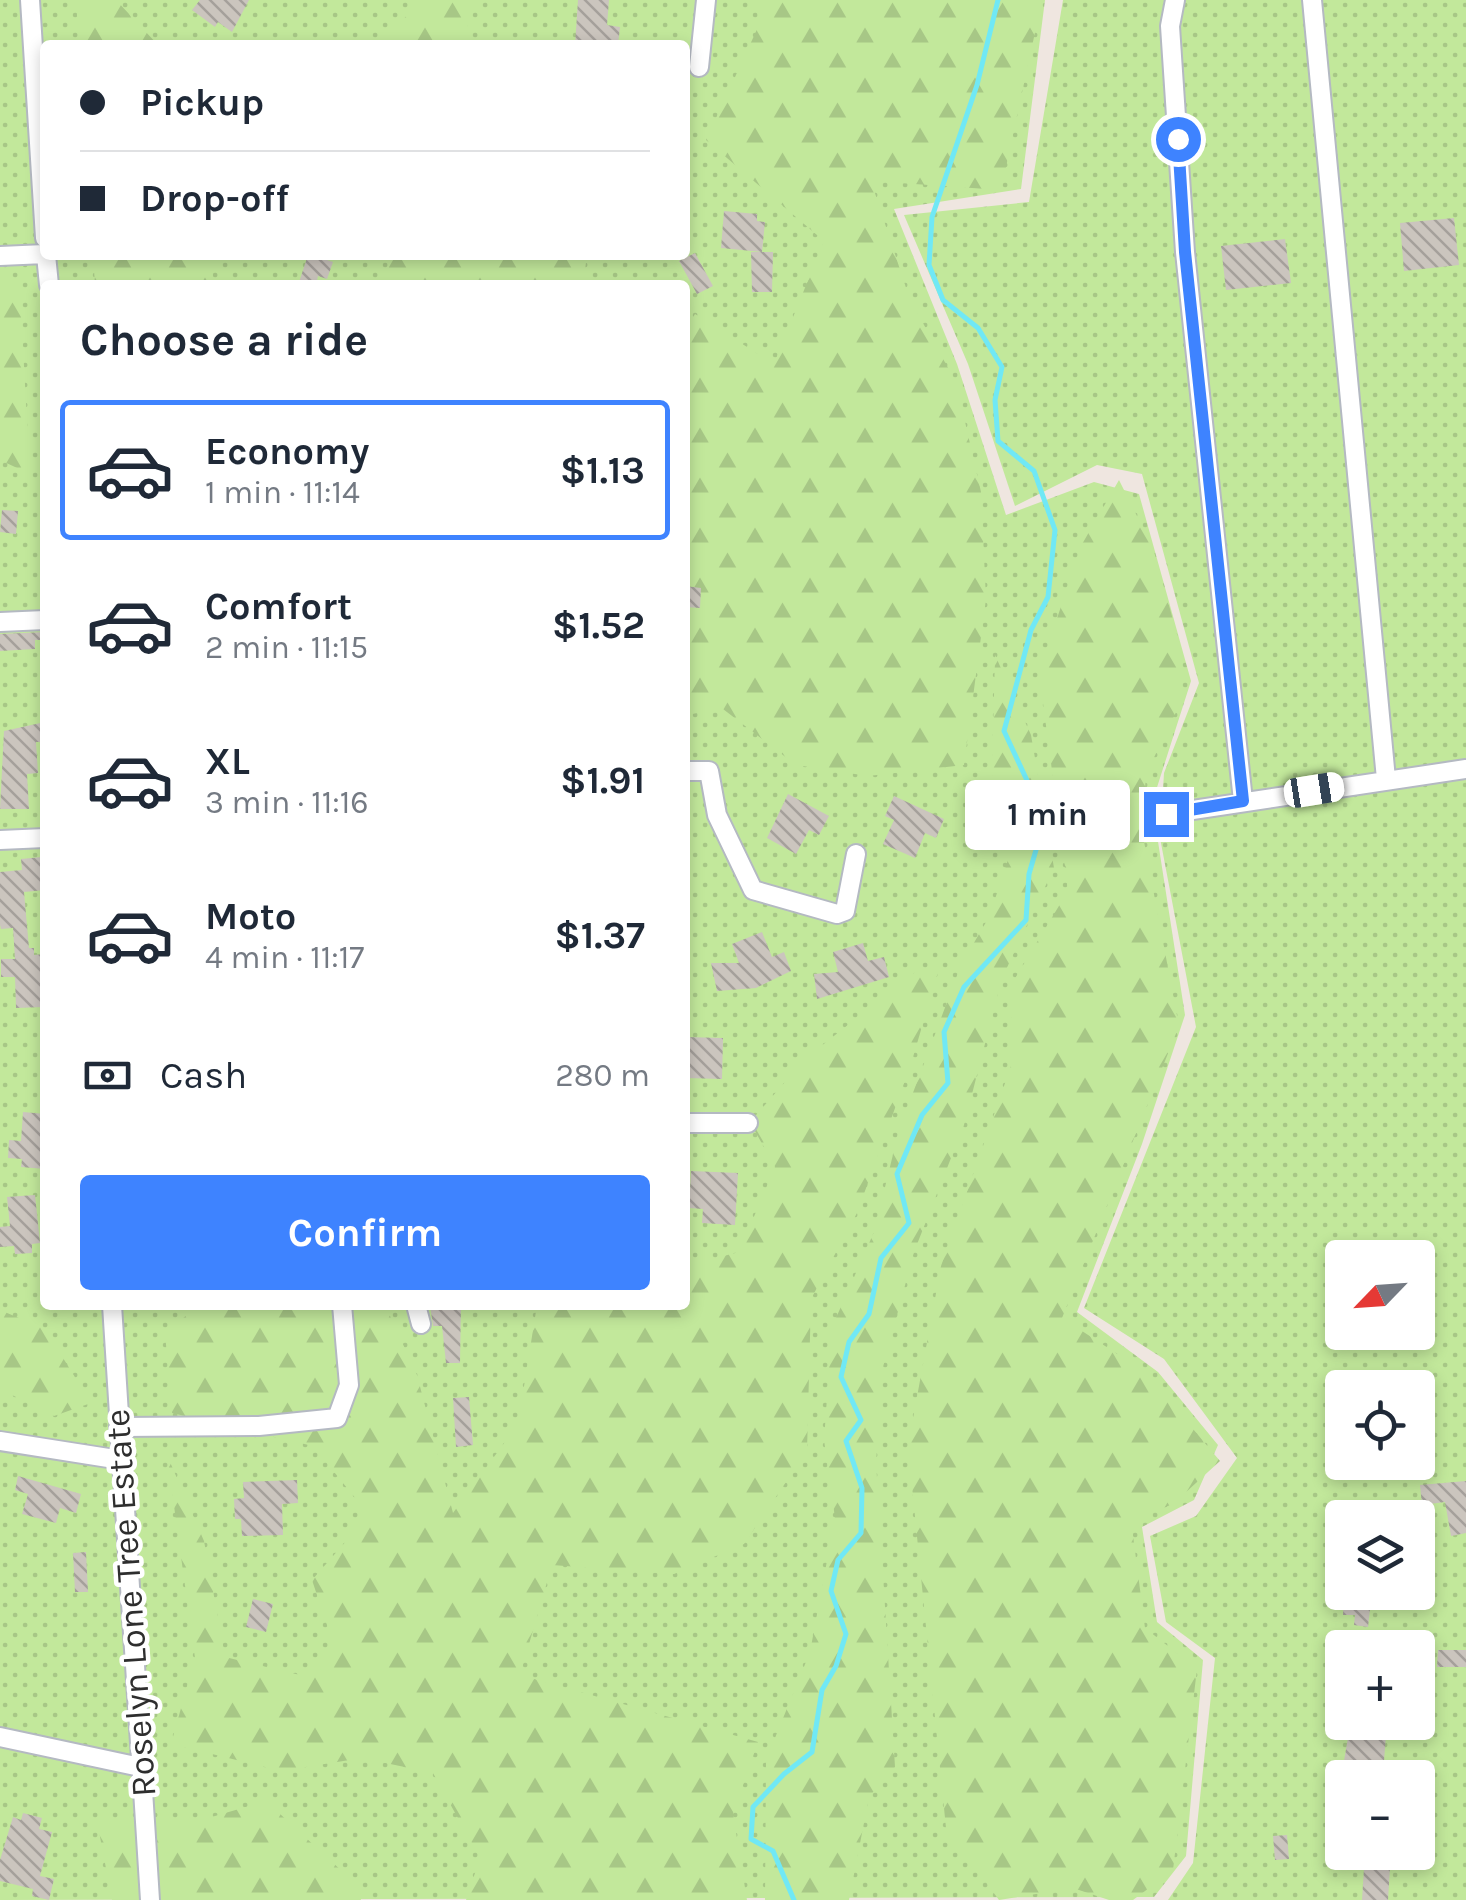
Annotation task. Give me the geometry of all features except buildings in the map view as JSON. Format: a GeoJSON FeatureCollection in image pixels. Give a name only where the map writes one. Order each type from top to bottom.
{"type":"FeatureCollection","features":[{"type":"Feature","properties":{"kind":"street"},"geometry":{"type":"LineString","coordinates":[[30,0],[40,159]]}},
{"type":"Feature","properties":{"kind":"street"},"geometry":{"type":"LineString","coordinates":[[698,67],[706,0]]}},
{"type":"Feature","properties":{"kind":"street"},"geometry":{"type":"LineString","coordinates":[[1175,0],[1170,26],[1185,252],[1243,801]]}},
{"type":"Feature","properties":{"kind":"street"},"geometry":{"type":"LineString","coordinates":[[1312,0],[1386,779]]}},
{"type":"Feature","properties":{"kind":"street"},"geometry":{"type":"LineString","coordinates":[[0,256],[40,254]]}},
{"type":"Feature","properties":{"kind":"street"},"geometry":{"type":"LineString","coordinates":[[0,622],[40,620]]}},
{"type":"Feature","properties":{"kind":"street"},"geometry":{"type":"LineString","coordinates":[[1166,814],[1466,769]]}},
{"type":"Feature","properties":{"kind":"street"},"geometry":{"type":"LineString","coordinates":[[690,771],[709,771],[717,815],[753,890],[837,914],[845,911],[856,854]]}},
{"type":"Feature","properties":{"kind":"street"},"geometry":{"type":"LineString","coordinates":[[0,840],[40,838]]}},
{"type":"Feature","properties":{"kind":"street"},"geometry":{"type":"LineString","coordinates":[[690,1122],[748,1123]]}},
{"type":"Feature","properties":{"kind":"street","name":"Roselyn Lone Tree Estate"},"geometry":{"type":"LineString","coordinates":[[112,1310],[150,1900]]}},
{"type":"Feature","properties":{"kind":"street"},"geometry":{"type":"LineString","coordinates":[[119,1428],[259,1426],[337,1418],[348,1385],[342,1310]]}},
{"type":"Feature","properties":{"kind":"street"},"geometry":{"type":"LineString","coordinates":[[417,1310],[420,1324]]}},
{"type":"Feature","properties":{"kind":"street"},"geometry":{"type":"LineString","coordinates":[[0,1442],[121,1460]]}},
{"type":"Feature","properties":{"kind":"street"},"geometry":{"type":"LineString","coordinates":[[0,1736],[140,1767]]}},
{"type":"Feature","properties":{"kind":"green space"},"geometry":{"type":"Polygon","coordinates":[[[0,0],[1045,0],[1021,189],[894,209],[957,364],[1006,515],[1094,482],[1139,494],[1191,681],[1152,803],[1185,1015],[1142,1144],[1077,1312],[1158,1372],[1218,1445],[1194,1500],[1142,1527],[1157,1622],[1203,1660],[1186,1856],[1154,1897],[0,1900],[0,0]]]}},
{"type":"Feature","properties":{"kind":"green space"},"geometry":{"type":"Polygon","coordinates":[[[76,0],[116,0],[153,40],[79,40],[76,0]]]}},
{"type":"Feature","properties":{"kind":"green space"},"geometry":{"type":"Polygon","coordinates":[[[421,0],[478,0],[462,40],[390,40],[390,34],[421,0]]]}},
{"type":"Feature","properties":{"kind":"green space"},"geometry":{"type":"Polygon","coordinates":[[[756,0],[1042,0],[1001,190],[871,181],[910,300],[956,382],[981,492],[986,599],[964,765],[868,776],[796,765],[723,709],[690,714],[690,322],[695,314],[774,364],[824,241],[706,140],[759,25],[756,0]]]}},
{"type":"Feature","properties":{"kind":"green space"},"geometry":{"type":"Polygon","coordinates":[[[1063,0],[1466,0],[1466,1900],[1168,1900],[1193,1863],[1215,1658],[1166,1622],[1150,1536],[1196,1516],[1237,1458],[1164,1359],[1084,1308],[1196,1027],[1160,838],[1164,773],[1199,683],[1142,474],[1097,465],[1015,506],[968,364],[904,215],[1029,202],[1063,0]]]}},
{"type":"Feature","properties":{"kind":"green space"},"geometry":{"type":"Polygon","coordinates":[[[93,260],[212,260],[213,280],[95,280],[93,260]]]}},
{"type":"Feature","properties":{"kind":"green space"},"geometry":{"type":"Polygon","coordinates":[[[390,260],[586,260],[584,280],[388,280],[390,260]]]}},
{"type":"Feature","properties":{"kind":"green space"},"geometry":{"type":"Polygon","coordinates":[[[0,275],[20,295],[30,474],[0,460],[0,275]]]}},
{"type":"Feature","properties":{"kind":"green space"},"geometry":{"type":"Polygon","coordinates":[[[1119,480],[1153,548],[1182,652],[1180,704],[1146,774],[1142,831],[1179,1026],[1062,1318],[1145,1372],[1220,1461],[1173,1504],[1131,1520],[1145,1628],[1197,1669],[1173,1870],[1133,1900],[1109,1900],[1073,1888],[999,1900],[946,1828],[908,1446],[941,1266],[1011,1066],[1011,985],[1068,891],[1039,673],[1081,546],[1119,480]]]}},
{"type":"Feature","properties":{"kind":"green space"},"geometry":{"type":"Polygon","coordinates":[[[995,655],[1031,735],[1054,868],[1002,978],[964,1125],[914,1252],[883,1367],[876,1462],[895,1767],[869,1797],[849,1900],[765,1900],[766,1760],[810,1652],[835,1518],[824,1440],[832,1327],[874,1232],[899,1130],[961,965],[989,917],[1011,851],[992,774],[995,655]]]}},
{"type":"Feature","properties":{"kind":"green space"},"geometry":{"type":"Polygon","coordinates":[[[915,972],[938,972],[911,1064],[857,1213],[811,1299],[807,1451],[744,1544],[674,1574],[552,1565],[520,1675],[758,1742],[733,1814],[747,1900],[466,1900],[480,1858],[433,1773],[362,1758],[281,1771],[171,1744],[195,1658],[167,1455],[204,1541],[225,1657],[300,1675],[334,1646],[312,1580],[369,1515],[313,1446],[172,1413],[165,1333],[193,1310],[387,1310],[417,1375],[453,1513],[518,1424],[536,1310],[690,1310],[690,1265],[739,1252],[775,1167],[750,1122],[806,1058],[915,972]]]}},
{"type":"Feature","properties":{"kind":"green space"},"geometry":{"type":"Polygon","coordinates":[[[0,1310],[45,1329],[91,1403],[54,1416],[0,1389],[0,1310]]]}},
{"type":"Feature","properties":{"kind":"green space"},"geometry":{"type":"Polygon","coordinates":[[[266,1801],[357,1885],[361,1900],[112,1900],[97,1821],[198,1821],[266,1801]]]}},
{"type":"Feature","properties":{"kind":"waterway"},"geometry":{"type":"LineString","coordinates":[[794,1900],[773,1851],[751,1839],[753,1807],[784,1774],[812,1752],[822,1690],[836,1666],[846,1634],[831,1591],[838,1560],[861,1533],[862,1488],[846,1441],[861,1420],[841,1377],[849,1342],[869,1314],[881,1258],[909,1223],[897,1174],[922,1115],[948,1083],[944,1032],[964,987],[1026,920],[1029,874],[1045,819],[1004,731],[1031,630],[1048,597],[1055,530],[1034,471],[998,441],[995,400],[1002,367],[978,328],[943,300],[929,265],[932,217],[977,85],[998,0]]}},
{"type":"Feature","properties":{"kind":"route"},"geometry":{"type":"LineString","coordinates":[[1166,814],[1243,801],[1185,252],[1178,139]]}}]}
